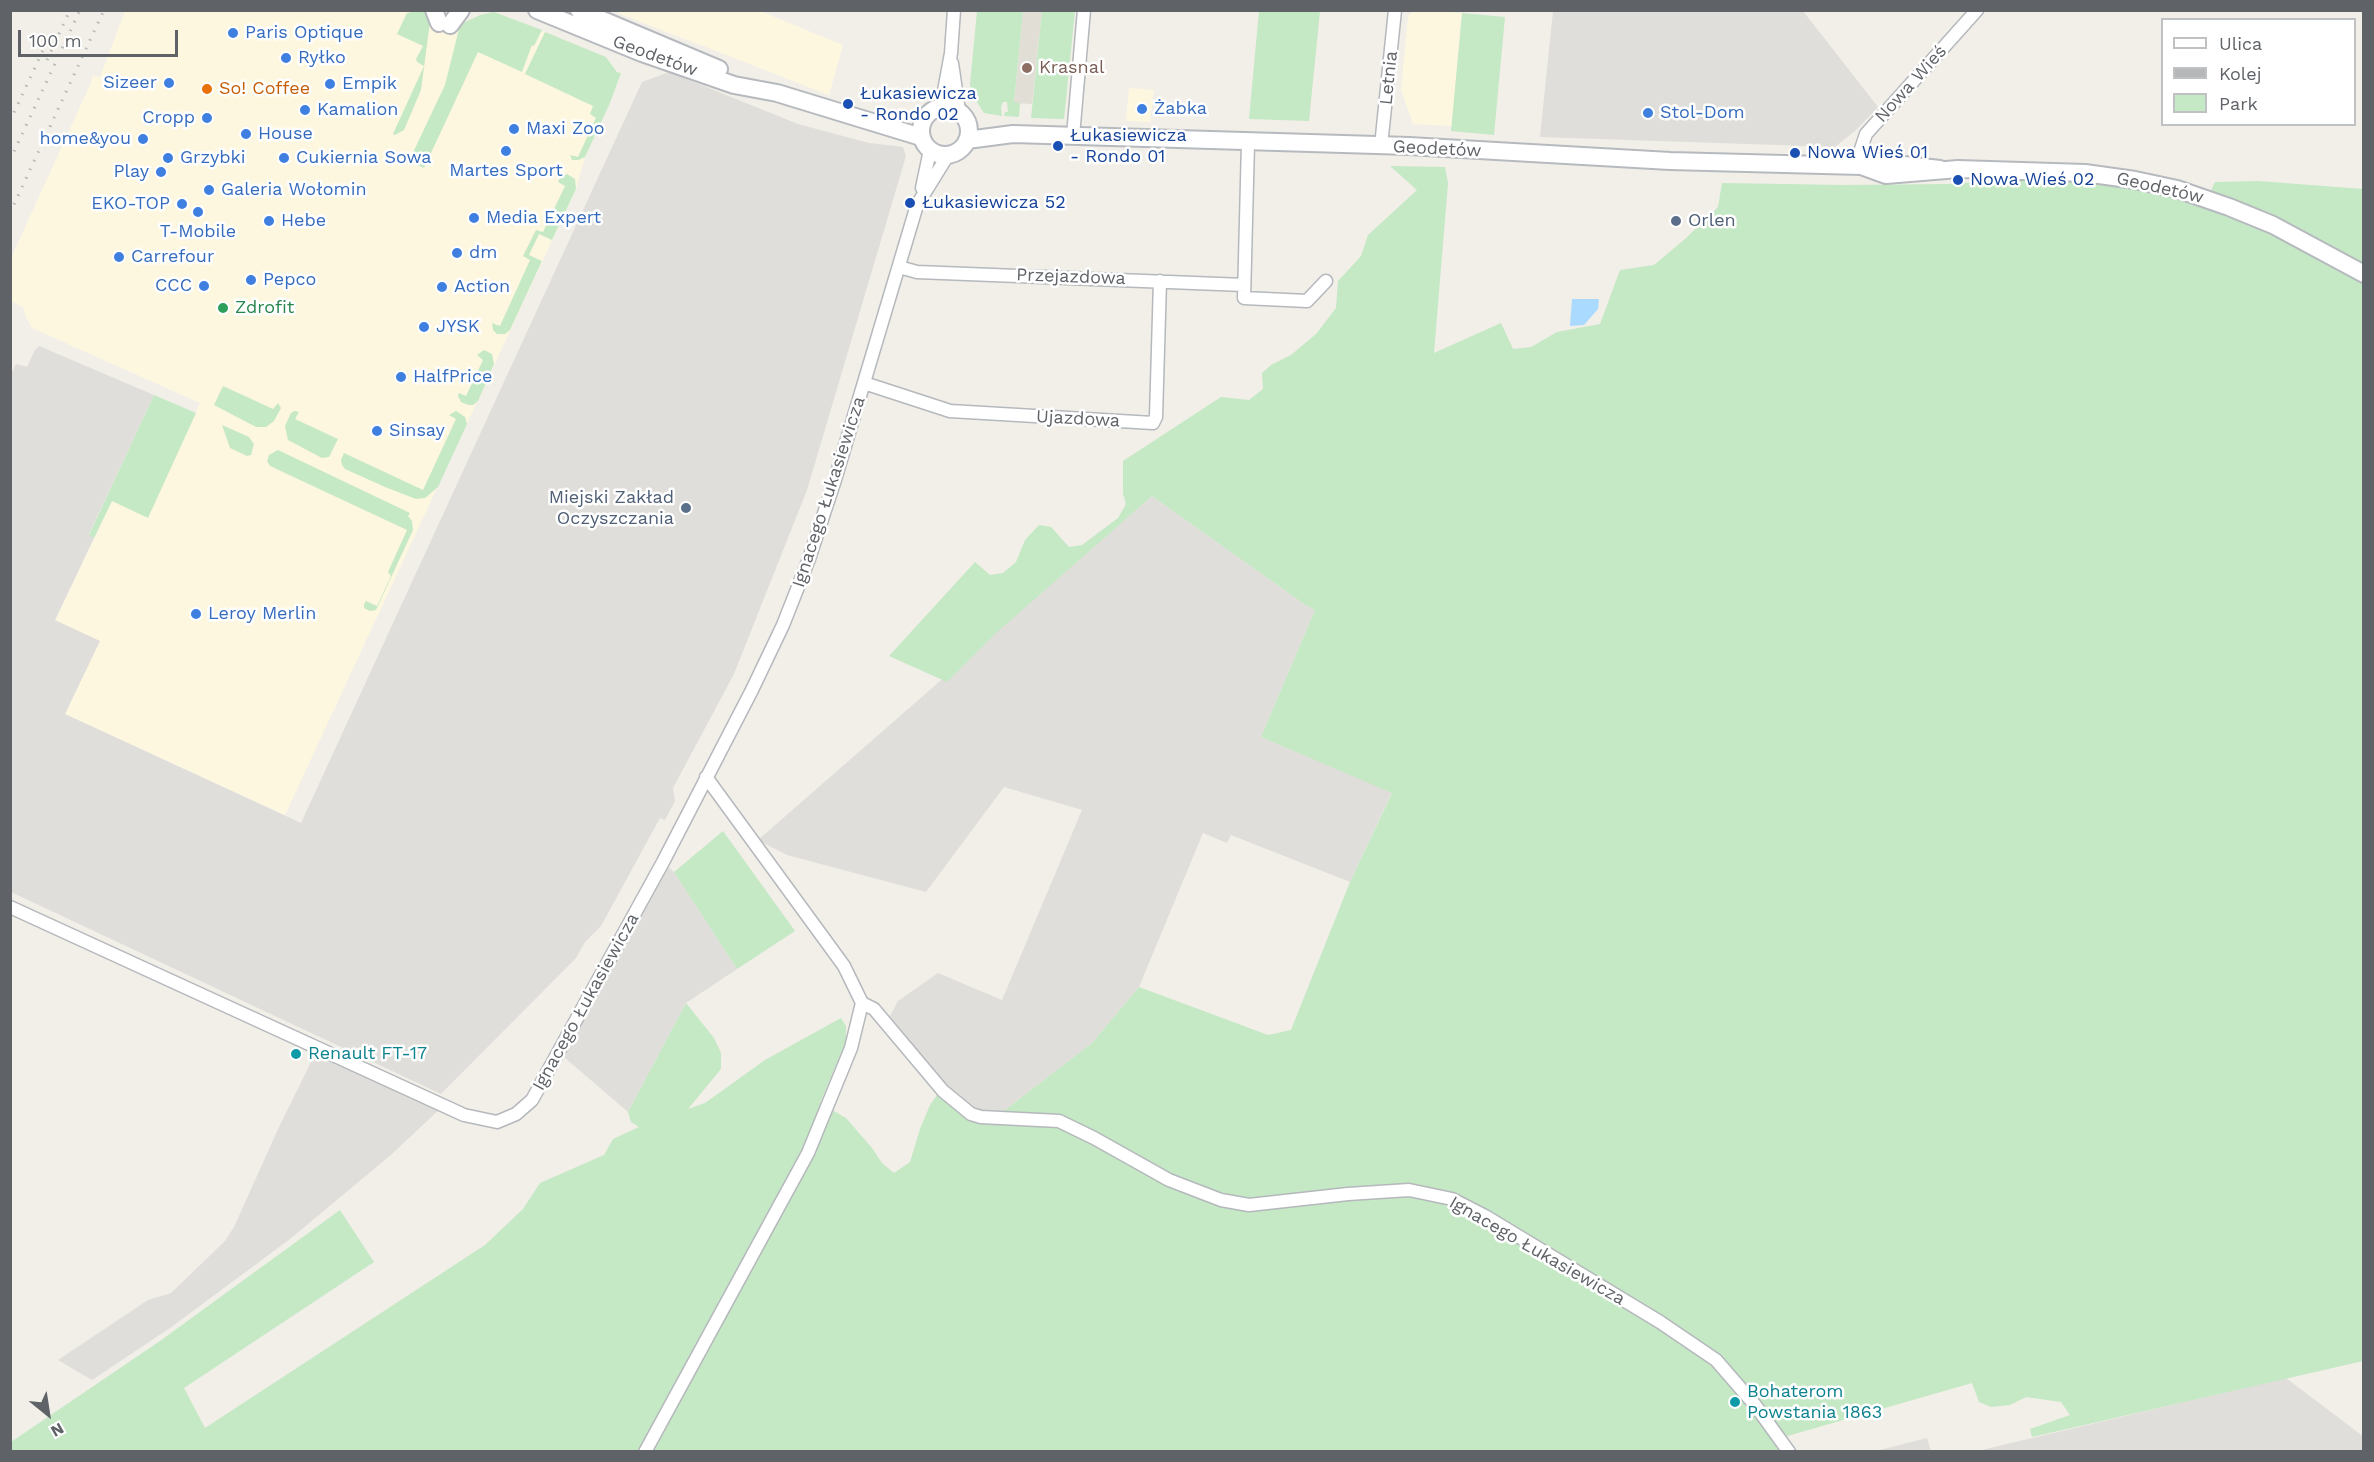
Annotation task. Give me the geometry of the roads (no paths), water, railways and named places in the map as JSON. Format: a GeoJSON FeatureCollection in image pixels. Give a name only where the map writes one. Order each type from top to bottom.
{"type":"FeatureCollection","features":[{"type":"Feature","properties":{"kind":"main road"},"geometry":{"type":"LineString","coordinates":[[441,20],[460,10]]}},
{"type":"Feature","properties":{"kind":"main road","name":"Geodetów"},"geometry":{"type":"LineString","coordinates":[[537,10],[642,53],[734,85],[777,93],[924,136]]}},
{"type":"Feature","properties":{"kind":"main road","name":"Geodetów"},"geometry":{"type":"LineString","coordinates":[[579,10],[777,93]]}},
{"type":"Feature","properties":{"kind":"main road"},"geometry":{"type":"LineString","coordinates":[[941,107],[954,108],[963,116],[969,129],[967,140],[960,150],[942,155],[924,136],[930,112],[941,107]]}},
{"type":"Feature","properties":{"kind":"main road","name":"Geodetów"},"geometry":{"type":"LineString","coordinates":[[963,116],[1013,134]]}},
{"type":"Feature","properties":{"kind":"main road","name":"Geodetów"},"geometry":{"type":"LineString","coordinates":[[967,140],[1013,134],[1381,146],[1607,159],[1861,166],[1886,163],[1940,169],[2085,173],[2177,189],[2218,203],[2273,225],[2364,274]]}},
{"type":"Feature","properties":{"kind":"street"},"geometry":{"type":"LineString","coordinates":[[941,107],[951,53],[954,10]]}},
{"type":"Feature","properties":{"kind":"street"},"geometry":{"type":"LineString","coordinates":[[1073,136],[1084,10]]}},
{"type":"Feature","properties":{"kind":"street","name":"Letnia"},"geometry":{"type":"LineString","coordinates":[[1381,146],[1395,10]]}},
{"type":"Feature","properties":{"kind":"street","name":"Nowa Wieś"},"geometry":{"type":"LineString","coordinates":[[1861,166],[1860,152],[1866,134],[1977,10]]}},
{"type":"Feature","properties":{"kind":"street"},"geometry":{"type":"LineString","coordinates":[[951,53],[963,116]]}},
{"type":"Feature","properties":{"kind":"street","name":"Ignacego Łukasiewicza"},"geometry":{"type":"LineString","coordinates":[[10,907],[464,1115],[497,1122],[516,1114],[532,1100],[663,862],[752,690],[793,601],[829,499],[921,195],[924,136]]}},
{"type":"Feature","properties":{"kind":"street"},"geometry":{"type":"LineString","coordinates":[[1248,143],[1244,298],[1307,301],[1326,281]]}},
{"type":"Feature","properties":{"kind":"street","name":"Ignacego Łukasiewicza"},"geometry":{"type":"LineString","coordinates":[[921,195],[948,155]]}},
{"type":"Feature","properties":{"kind":"street","name":"Przejazdowa"},"geometry":{"type":"LineString","coordinates":[[899,267],[917,272],[1244,285]]}},
{"type":"Feature","properties":{"kind":"street","name":"Ujazdowa"},"geometry":{"type":"LineString","coordinates":[[864,383],[898,392],[950,411],[1153,423],[1156,417],[1160,281]]}},
{"type":"Feature","properties":{"kind":"street","name":"Ignacego Łukasiewicza"},"geometry":{"type":"LineString","coordinates":[[706,777],[844,966],[862,1002],[874,1009],[943,1091],[971,1114],[981,1117],[1059,1121],[1169,1180],[1221,1200],[1249,1205],[1409,1190],[1452,1199],[1485,1216],[1660,1322],[1716,1360],[1755,1405],[1789,1452]]}},
{"type":"Feature","properties":{"kind":"street"},"geometry":{"type":"LineString","coordinates":[[645,1452],[808,1153],[850,1048],[862,1002]]}},
{"type":"Feature","properties":{"kind":"water"},"geometry":{"type":"Polygon","coordinates":[[[1572,299],[1599,299],[1598,309],[1584,325],[1570,326],[1572,299]]]}},
{"type":"Feature","properties":{"kind":"railway"},"geometry":{"type":"LineString","coordinates":[[47,60],[70,10]]}},
{"type":"Feature","properties":{"kind":"railway"},"geometry":{"type":"LineString","coordinates":[[10,160],[80,10]]}},
{"type":"Feature","properties":{"kind":"railway"},"geometry":{"type":"LineString","coordinates":[[10,213],[104,10]]}},
{"type":"Feature","properties":{"kind":"railway"},"geometry":{"type":"LineString","coordinates":[[10,121],[45,46]]}},
{"type":"Feature","properties":{"kind":"place","name":"Paris Optique"},"geometry":{"type":"Point","coordinates":[233,33]}},
{"type":"Feature","properties":{"kind":"place","name":"Ryłko"},"geometry":{"type":"Point","coordinates":[286,58]}},
{"type":"Feature","properties":{"kind":"place","name":"Krasnal"},"geometry":{"type":"Point","coordinates":[1027,68]}},
{"type":"Feature","properties":{"kind":"place","name":"Sizeer"},"geometry":{"type":"Point","coordinates":[169,83]}},
{"type":"Feature","properties":{"kind":"place","name":"Empik"},"geometry":{"type":"Point","coordinates":[330,84]}},
{"type":"Feature","properties":{"kind":"place","name":"So! Coffee"},"geometry":{"type":"Point","coordinates":[207,89]}},
{"type":"Feature","properties":{"kind":"place","name":"Łukasiewicza - Rondo 02"},"geometry":{"type":"Point","coordinates":[848,104]}},
{"type":"Feature","properties":{"kind":"place","name":"Żabka"},"geometry":{"type":"Point","coordinates":[1142,109]}},
{"type":"Feature","properties":{"kind":"place","name":"Kamalion"},"geometry":{"type":"Point","coordinates":[305,110]}},
{"type":"Feature","properties":{"kind":"place","name":"Stol-Dom"},"geometry":{"type":"Point","coordinates":[1648,113]}},
{"type":"Feature","properties":{"kind":"place","name":"Cropp"},"geometry":{"type":"Point","coordinates":[207,118]}},
{"type":"Feature","properties":{"kind":"place","name":"Maxi Zoo"},"geometry":{"type":"Point","coordinates":[514,129]}},
{"type":"Feature","properties":{"kind":"place","name":"House"},"geometry":{"type":"Point","coordinates":[246,134]}},
{"type":"Feature","properties":{"kind":"place","name":"home&you"},"geometry":{"type":"Point","coordinates":[143,139]}},
{"type":"Feature","properties":{"kind":"place","name":"Łukasiewicza - Rondo 01"},"geometry":{"type":"Point","coordinates":[1058,146]}},
{"type":"Feature","properties":{"kind":"place","name":"Martes Sport"},"geometry":{"type":"Point","coordinates":[506,151]}},
{"type":"Feature","properties":{"kind":"place","name":"Nowa Wieś 01"},"geometry":{"type":"Point","coordinates":[1795,153]}},
{"type":"Feature","properties":{"kind":"place","name":"Grzybki"},"geometry":{"type":"Point","coordinates":[168,158]}},
{"type":"Feature","properties":{"kind":"place","name":"Cukiernia Sowa"},"geometry":{"type":"Point","coordinates":[284,158]}},
{"type":"Feature","properties":{"kind":"place","name":"Play"},"geometry":{"type":"Point","coordinates":[161,172]}},
{"type":"Feature","properties":{"kind":"place","name":"Nowa Wieś 02"},"geometry":{"type":"Point","coordinates":[1958,180]}},
{"type":"Feature","properties":{"kind":"place","name":"Galeria Wołomin"},"geometry":{"type":"Point","coordinates":[209,190]}},
{"type":"Feature","properties":{"kind":"place","name":"Łukasiewicza 52"},"geometry":{"type":"Point","coordinates":[910,203]}},
{"type":"Feature","properties":{"kind":"place","name":"EKO-TOP"},"geometry":{"type":"Point","coordinates":[182,204]}},
{"type":"Feature","properties":{"kind":"place","name":"T-Mobile"},"geometry":{"type":"Point","coordinates":[198,212]}},
{"type":"Feature","properties":{"kind":"place","name":"Media Expert"},"geometry":{"type":"Point","coordinates":[474,218]}},
{"type":"Feature","properties":{"kind":"place","name":"Hebe"},"geometry":{"type":"Point","coordinates":[269,221]}},
{"type":"Feature","properties":{"kind":"place","name":"Orlen"},"geometry":{"type":"Point","coordinates":[1676,221]}},
{"type":"Feature","properties":{"kind":"place","name":"dm"},"geometry":{"type":"Point","coordinates":[457,253]}},
{"type":"Feature","properties":{"kind":"place","name":"Carrefour"},"geometry":{"type":"Point","coordinates":[119,257]}},
{"type":"Feature","properties":{"kind":"place","name":"Pepco"},"geometry":{"type":"Point","coordinates":[251,280]}},
{"type":"Feature","properties":{"kind":"place","name":"CCC"},"geometry":{"type":"Point","coordinates":[204,286]}},
{"type":"Feature","properties":{"kind":"place","name":"Action"},"geometry":{"type":"Point","coordinates":[442,287]}},
{"type":"Feature","properties":{"kind":"place","name":"Zdrofit"},"geometry":{"type":"Point","coordinates":[223,308]}},
{"type":"Feature","properties":{"kind":"place","name":"JYSK"},"geometry":{"type":"Point","coordinates":[424,327]}},
{"type":"Feature","properties":{"kind":"place","name":"HalfPrice"},"geometry":{"type":"Point","coordinates":[401,377]}},
{"type":"Feature","properties":{"kind":"place","name":"Sinsay"},"geometry":{"type":"Point","coordinates":[377,431]}},
{"type":"Feature","properties":{"kind":"place","name":"Miejski Zakład Oczyszczania"},"geometry":{"type":"Point","coordinates":[686,508]}},
{"type":"Feature","properties":{"kind":"place","name":"Leroy Merlin"},"geometry":{"type":"Point","coordinates":[196,614]}},
{"type":"Feature","properties":{"kind":"place","name":"Renault FT-17"},"geometry":{"type":"Point","coordinates":[296,1054]}},
{"type":"Feature","properties":{"kind":"place","name":"Bohaterom Powstania 1863"},"geometry":{"type":"Point","coordinates":[1735,1402]}}]}
